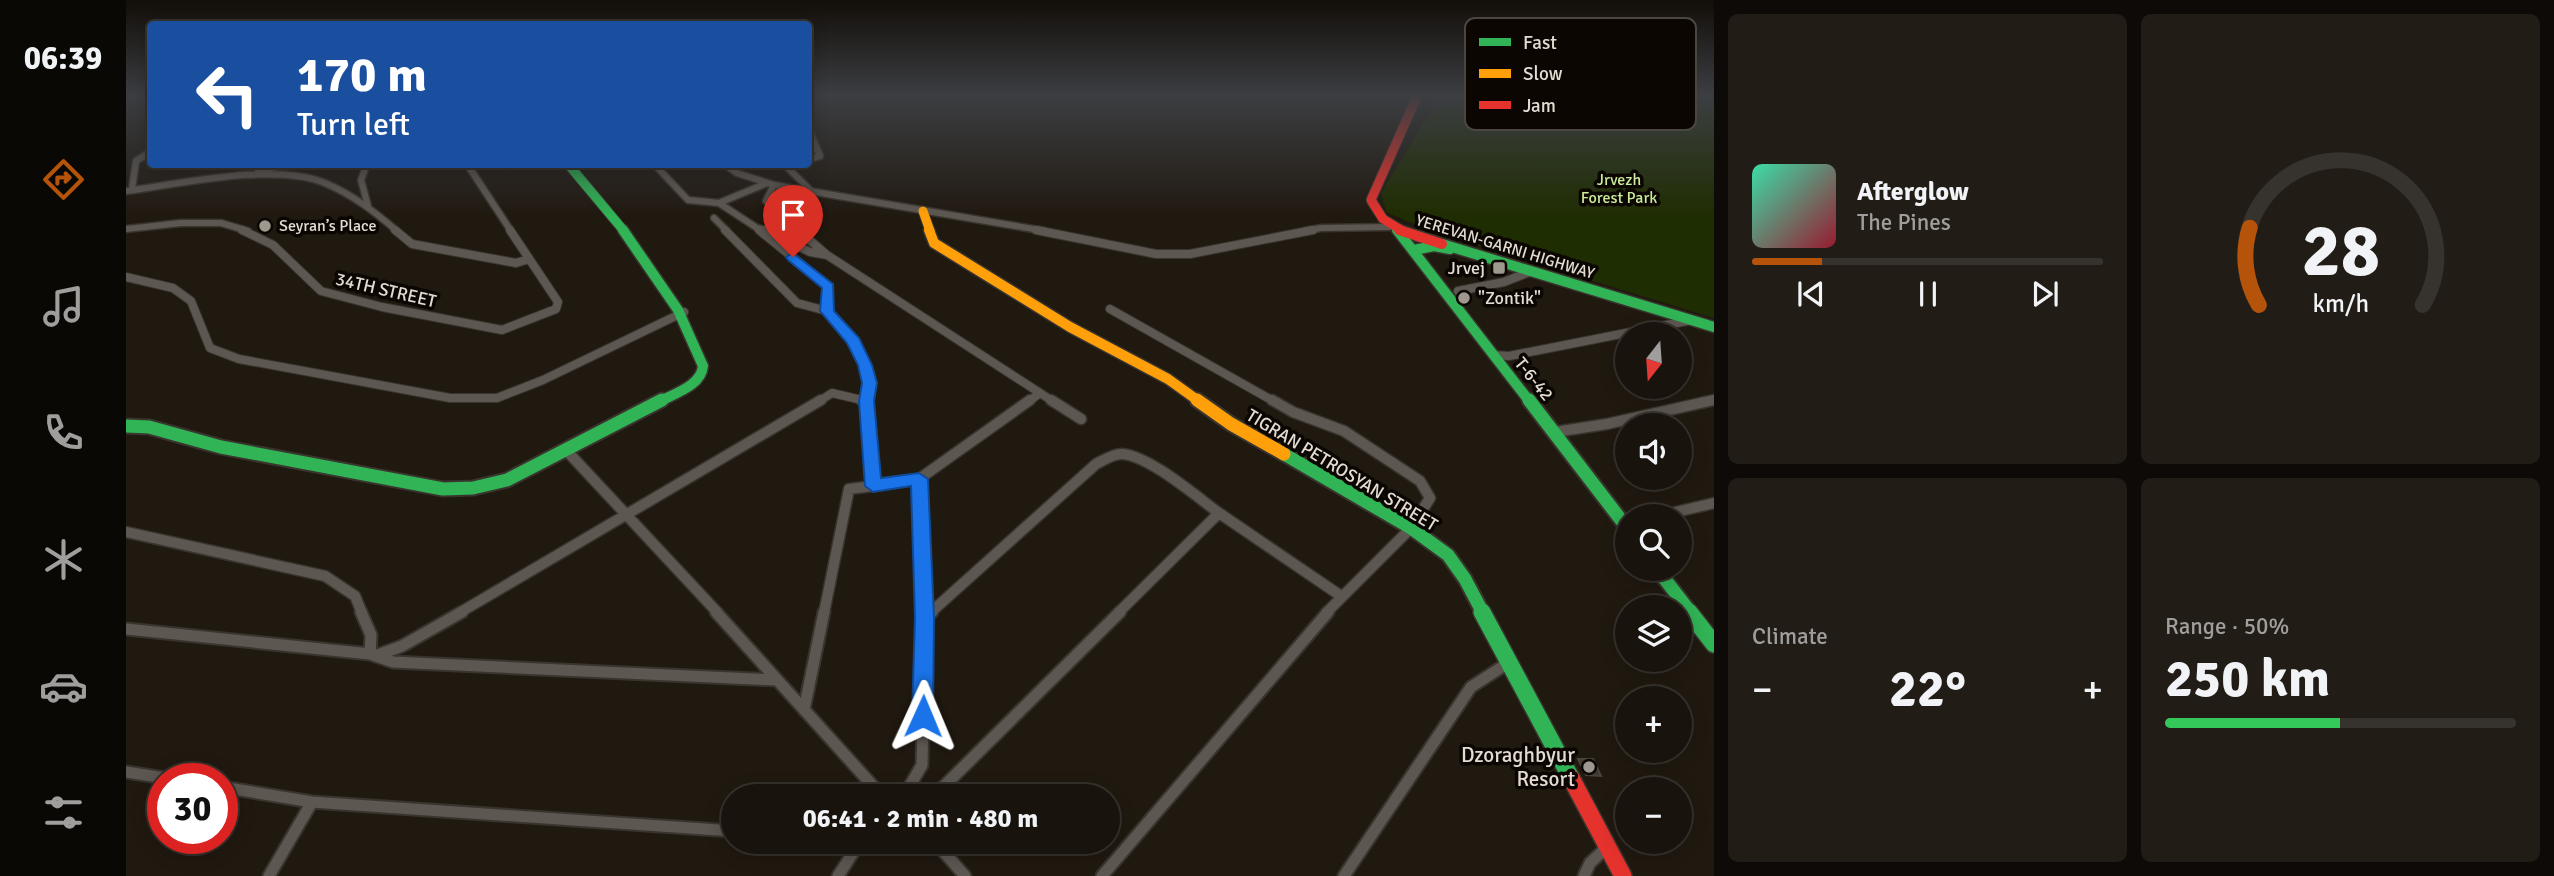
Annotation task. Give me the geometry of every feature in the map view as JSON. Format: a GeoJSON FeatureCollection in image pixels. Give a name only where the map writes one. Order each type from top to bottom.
{"type":"FeatureCollection","features":[{"type":"Feature","properties":{"kind":"street","name":"YEREVAN-GARNI HIGHWAY"},"geometry":{"type":"LineString","coordinates":[[1400,135],[1371,200],[1375,210],[1393,228],[1450,248],[1714,327]]}},
{"type":"Feature","properties":{"kind":"street"},"geometry":{"type":"LineString","coordinates":[[812,137],[820,156],[812,159]]}},
{"type":"Feature","properties":{"kind":"street"},"geometry":{"type":"LineString","coordinates":[[147,154],[136,161],[129,190],[248,175],[284,175],[323,181],[368,206],[412,244],[516,263],[529,259],[470,168]]}},
{"type":"Feature","properties":{"kind":"street"},"geometry":{"type":"LineString","coordinates":[[249,173],[272,168]]}},
{"type":"Feature","properties":{"kind":"street"},"geometry":{"type":"LineString","coordinates":[[364,168],[360,186],[368,206]]}},
{"type":"Feature","properties":{"kind":"street"},"geometry":{"type":"LineString","coordinates":[[126,426],[149,427],[221,447],[443,489],[473,488],[507,480],[691,385],[702,374],[701,358],[684,312],[653,269],[571,168]]}},
{"type":"Feature","properties":{"kind":"street"},"geometry":{"type":"LineString","coordinates":[[658,168],[688,201],[719,203],[771,184]]}},
{"type":"Feature","properties":{"kind":"street"},"geometry":{"type":"LineString","coordinates":[[730,168],[771,184],[1173,255],[1321,228],[1393,228]]}},
{"type":"Feature","properties":{"kind":"street"},"geometry":{"type":"LineString","coordinates":[[788,168],[812,191]]}},
{"type":"Feature","properties":{"kind":"street"},"geometry":{"type":"LineString","coordinates":[[771,184],[766,201],[827,255],[1081,419]]}},
{"type":"Feature","properties":{"kind":"street"},"geometry":{"type":"LineString","coordinates":[[719,203],[757,228],[829,287],[827,311]]}},
{"type":"Feature","properties":{"kind":"street","name":"TIGRAN PETROSYAN STREET"},"geometry":{"type":"LineString","coordinates":[[923,211],[934,243],[1070,327],[1168,379],[1231,424],[1411,528],[1448,555],[1465,579],[1622,876]]}},
{"type":"Feature","properties":{"kind":"street"},"geometry":{"type":"LineString","coordinates":[[714,218],[797,303],[827,311],[853,341],[865,365],[869,383],[866,401],[873,486]]}},
{"type":"Feature","properties":{"kind":"street","name":"34TH STREET"},"geometry":{"type":"LineString","coordinates":[[126,229],[181,223],[221,223],[250,232],[273,244],[321,291],[382,307],[502,330],[556,309],[558,302],[529,259]]}},
{"type":"Feature","properties":{"kind":"street"},"geometry":{"type":"LineString","coordinates":[[757,228],[772,230],[816,257],[827,255]]}},
{"type":"Feature","properties":{"kind":"street","name":"T-6-42"},"geometry":{"type":"LineString","coordinates":[[1393,228],[1414,250],[1615,511]]}},
{"type":"Feature","properties":{"kind":"street"},"geometry":{"type":"LineString","coordinates":[[1414,250],[1434,246],[1450,248]]}},
{"type":"Feature","properties":{"kind":"street"},"geometry":{"type":"LineString","coordinates":[[1458,291],[1504,282],[1532,271]]}},
{"type":"Feature","properties":{"kind":"street"},"geometry":{"type":"LineString","coordinates":[[126,277],[173,288],[191,301],[210,348],[251,362],[450,398],[497,398],[543,380],[684,312]]}},
{"type":"Feature","properties":{"kind":"street"},"geometry":{"type":"LineString","coordinates":[[1102,876],[1341,596],[1411,528],[1430,498],[1420,481],[1344,431],[1293,412],[1110,309]]}},
{"type":"Feature","properties":{"kind":"street"},"geometry":{"type":"LineString","coordinates":[[1493,355],[1509,356],[1692,320]]}},
{"type":"Feature","properties":{"kind":"street"},"geometry":{"type":"LineString","coordinates":[[372,655],[402,646],[832,393],[866,401]]}},
{"type":"Feature","properties":{"kind":"street"},"geometry":{"type":"LineString","coordinates":[[804,710],[849,489],[919,479],[1040,393]]}},
{"type":"Feature","properties":{"kind":"street"},"geometry":{"type":"LineString","coordinates":[[1555,432],[1608,424],[1714,400]]}},
{"type":"Feature","properties":{"kind":"street"},"geometry":{"type":"LineString","coordinates":[[565,449],[605,495],[629,514],[871,784]]}},
{"type":"Feature","properties":{"kind":"street"},"geometry":{"type":"LineString","coordinates":[[925,618],[1096,464],[1118,454],[1131,455],[1149,464],[1341,596]]}},
{"type":"Feature","properties":{"kind":"street"},"geometry":{"type":"LineString","coordinates":[[911,784],[922,765],[925,618],[919,479]]}},
{"type":"Feature","properties":{"kind":"street"},"geometry":{"type":"LineString","coordinates":[[1692,508],[1714,503]]}},
{"type":"Feature","properties":{"kind":"street"},"geometry":{"type":"LineString","coordinates":[[946,784],[1219,513]]}},
{"type":"Feature","properties":{"kind":"street"},"geometry":{"type":"LineString","coordinates":[[126,532],[325,576],[355,596],[371,635],[372,655]]}},
{"type":"Feature","properties":{"kind":"street"},"geometry":{"type":"LineString","coordinates":[[1667,581],[1710,631],[1714,644]]}},
{"type":"Feature","properties":{"kind":"street"},"geometry":{"type":"LineString","coordinates":[[126,629],[372,655],[393,662],[777,680]]}},
{"type":"Feature","properties":{"kind":"street"},"geometry":{"type":"LineString","coordinates":[[1344,876],[1471,687],[1508,663]]}},
{"type":"Feature","properties":{"kind":"street"},"geometry":{"type":"LineString","coordinates":[[126,772],[147,775]]}},
{"type":"Feature","properties":{"kind":"street"},"geometry":{"type":"LineString","coordinates":[[238,790],[313,802],[721,830]]}},
{"type":"Feature","properties":{"kind":"street"},"geometry":{"type":"LineString","coordinates":[[269,876],[313,802]]}},
{"type":"Feature","properties":{"kind":"street"},"geometry":{"type":"LineString","coordinates":[[1584,876],[1590,863],[1606,848]]}},
{"type":"Feature","properties":{"kind":"street"},"geometry":{"type":"LineString","coordinates":[[838,876],[852,854]]}},
{"type":"Feature","properties":{"kind":"street"},"geometry":{"type":"LineString","coordinates":[[946,854],[965,876]]}},
{"type":"Feature","properties":{"kind":"green space","name":"Jrvezh Forest Park"},"geometry":{"type":"Polygon","coordinates":[[[1416,135],[1714,135],[1714,318],[1432,232],[1386,212],[1381,193],[1416,135]]]}},
{"type":"Feature","properties":{"kind":"building","name":"Dzoraghbyur Resort"},"geometry":{"type":"Polygon","coordinates":[[[1578,759],[1593,759],[1601,776],[1586,775],[1578,759]]]}},
{"type":"Feature","properties":{"kind":"traffic: fast"},"geometry":{"type":"LineString","coordinates":[[126,426],[149,427],[221,447],[443,489],[473,488],[507,480],[691,385],[702,374],[703,366],[678,310],[646,259],[571,168]]}},
{"type":"Feature","properties":{"kind":"traffic: fast"},"geometry":{"type":"LineString","coordinates":[[1397,229],[1615,512]]}},
{"type":"Feature","properties":{"kind":"traffic: fast"},"geometry":{"type":"LineString","coordinates":[[1442,244],[1714,327]]}},
{"type":"Feature","properties":{"kind":"traffic: fast"},"geometry":{"type":"LineString","coordinates":[[1414,250],[1434,246],[1450,249]]}},
{"type":"Feature","properties":{"kind":"traffic: fast"},"geometry":{"type":"LineString","coordinates":[[1284,454],[1411,528],[1448,555],[1465,579],[1571,778]]}},
{"type":"Feature","properties":{"kind":"traffic: fast"},"geometry":{"type":"LineString","coordinates":[[1666,581],[1714,644]]}},
{"type":"Feature","properties":{"kind":"traffic: slow"},"geometry":{"type":"LineString","coordinates":[[923,211],[934,243],[1070,327],[1168,379],[1231,424],[1284,454]]}},
{"type":"Feature","properties":{"kind":"traffic: jam"},"geometry":{"type":"LineString","coordinates":[[1400,135],[1371,200],[1383,219],[1391,225],[1442,244]]}},
{"type":"Feature","properties":{"kind":"traffic: jam"},"geometry":{"type":"LineString","coordinates":[[1571,778],[1623,876]]}},
{"type":"Feature","properties":{"kind":"place","name":"Seyran’s Place"},"geometry":{"type":"Point","coordinates":[265,226]}},
{"type":"Feature","properties":{"kind":"place","name":"Jrvej"},"geometry":{"type":"Point","coordinates":[1499,268]}},
{"type":"Feature","properties":{"kind":"place","name":"\"Zontik\""},"geometry":{"type":"Point","coordinates":[1464,298]}},
{"type":"Feature","properties":{"kind":"place","name":"Dzoraghbyur Resort"},"geometry":{"type":"Point","coordinates":[1589,767]}},
{"type":"Feature","properties":{"kind":"route"},"geometry":{"type":"LineString","coordinates":[[793,257],[829,287],[827,311],[853,341],[865,365],[869,383],[866,401],[873,486],[919,479],[925,618],[923,716]]}}]}
